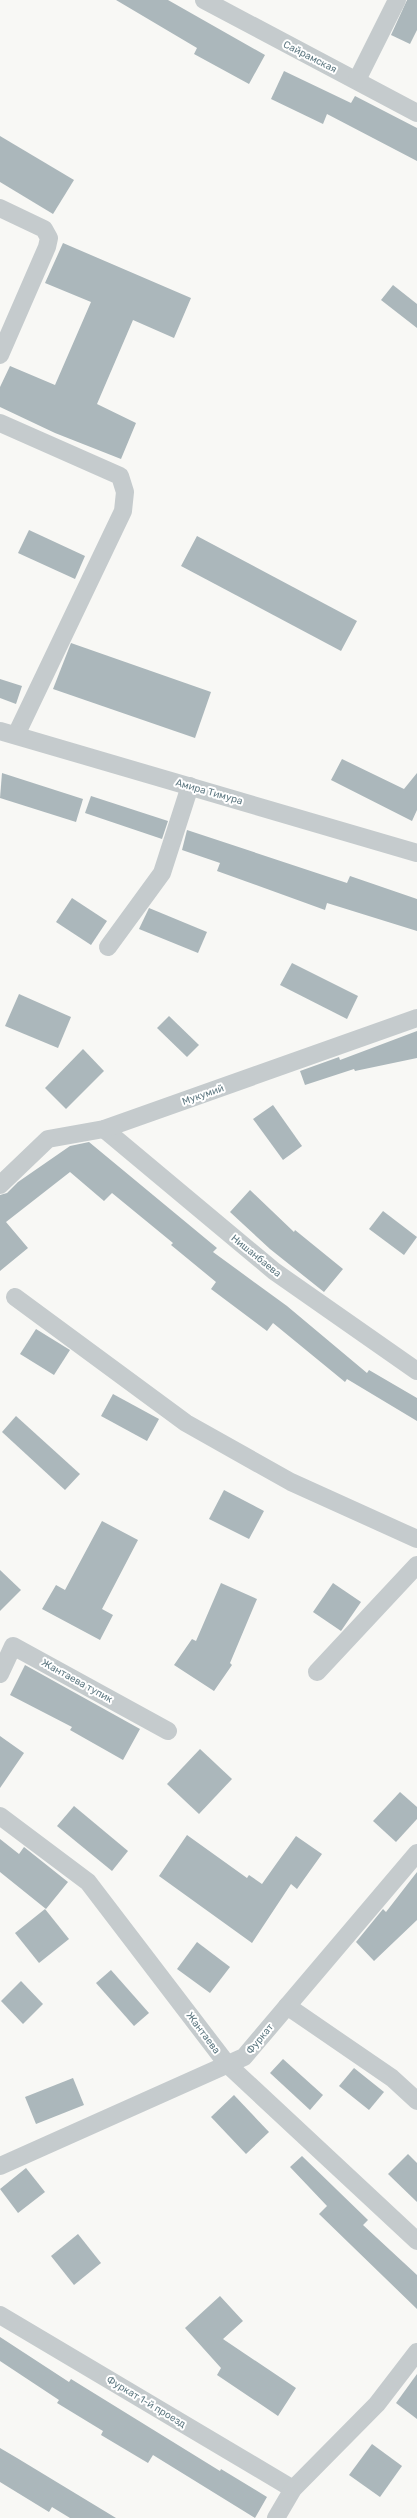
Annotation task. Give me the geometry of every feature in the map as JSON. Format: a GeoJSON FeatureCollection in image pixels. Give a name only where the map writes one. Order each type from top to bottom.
{"type":"FeatureCollection","features":[{"type":"Feature","properties":{"kind":"street","name":"Сайрамская"},"geometry":{"type":"LineString","coordinates":[[204,0],[357,80],[417,114]]}},
{"type":"Feature","properties":{"kind":"street"},"geometry":{"type":"LineString","coordinates":[[357,80],[397,0]]}},
{"type":"Feature","properties":{"kind":"street"},"geometry":{"type":"LineString","coordinates":[[0,208],[44,229],[49,238],[48,247],[6,327],[0,355]]}},
{"type":"Feature","properties":{"kind":"street"},"geometry":{"type":"LineString","coordinates":[[0,423],[120,476],[125,492],[123,511],[8,733]]}},
{"type":"Feature","properties":{"kind":"street","name":"Амира Тимура"},"geometry":{"type":"LineString","coordinates":[[8,733],[417,853]]}},
{"type":"Feature","properties":{"kind":"street"},"geometry":{"type":"LineString","coordinates":[[108,947],[162,873],[190,786]]}},
{"type":"Feature","properties":{"kind":"street","name":"Мукумий"},"geometry":{"type":"LineString","coordinates":[[0,1185],[48,1139],[104,1129],[417,1018]]}},
{"type":"Feature","properties":{"kind":"street","name":"Нишанбаева"},"geometry":{"type":"LineString","coordinates":[[104,1129],[274,1272],[417,1371]]}},
{"type":"Feature","properties":{"kind":"street"},"geometry":{"type":"LineString","coordinates":[[15,1297],[186,1423],[291,1482],[417,1539]]}},
{"type":"Feature","properties":{"kind":"street"},"geometry":{"type":"LineString","coordinates":[[317,1672],[417,1565]]}},
{"type":"Feature","properties":{"kind":"street","name":"Жантаева тупик"},"geometry":{"type":"LineString","coordinates":[[0,1674],[13,1646],[168,1731]]}},
{"type":"Feature","properties":{"kind":"street","name":"Жантаева"},"geometry":{"type":"LineString","coordinates":[[0,1816],[88,1882],[227,2064],[417,2241]]}},
{"type":"Feature","properties":{"kind":"street","name":"Фуркат"},"geometry":{"type":"LineString","coordinates":[[0,2166],[244,2057],[417,1853]]}},
{"type":"Feature","properties":{"kind":"street"},"geometry":{"type":"LineString","coordinates":[[288,2006],[392,2078],[417,2101]]}},
{"type":"Feature","properties":{"kind":"street","name":"Фуркат 1-й проезд"},"geometry":{"type":"LineString","coordinates":[[0,2315],[293,2489]]}},
{"type":"Feature","properties":{"kind":"street"},"geometry":{"type":"LineString","coordinates":[[276,2518],[293,2489],[378,2404],[417,2352]]}},
{"type":"Feature","properties":{"kind":"building"},"geometry":{"type":"Polygon","coordinates":[[[116,0],[168,0],[265,55],[249,84],[194,54],[197,48],[116,0]]]}},
{"type":"Feature","properties":{"kind":"building"},"geometry":{"type":"Polygon","coordinates":[[[407,0],[417,0],[417,30],[410,44],[391,35],[407,0]]]}},
{"type":"Feature","properties":{"kind":"building"},"geometry":{"type":"Polygon","coordinates":[[[284,71],[351,103],[355,96],[417,128],[417,161],[327,114],[323,124],[271,99],[284,71]]]}},
{"type":"Feature","properties":{"kind":"building"},"geometry":{"type":"Polygon","coordinates":[[[0,136],[74,180],[53,214],[0,182],[0,136]]]}},
{"type":"Feature","properties":{"kind":"building"},"geometry":{"type":"Polygon","coordinates":[[[63,243],[191,298],[174,338],[133,320],[97,404],[136,423],[121,459],[55,433],[0,407],[0,387],[10,366],[55,385],[91,302],[45,283],[63,243]]]}},
{"type":"Feature","properties":{"kind":"building"},"geometry":{"type":"Polygon","coordinates":[[[393,285],[417,304],[417,328],[381,300],[393,285]]]}},
{"type":"Feature","properties":{"kind":"building"},"geometry":{"type":"Polygon","coordinates":[[[29,530],[85,556],[75,579],[18,553],[29,530]]]}},
{"type":"Feature","properties":{"kind":"building"},"geometry":{"type":"Polygon","coordinates":[[[197,536],[357,621],[341,651],[181,566],[197,536]]]}},
{"type":"Feature","properties":{"kind":"building"},"geometry":{"type":"Polygon","coordinates":[[[71,643],[211,692],[195,738],[53,689],[71,643]]]}},
{"type":"Feature","properties":{"kind":"building"},"geometry":{"type":"Polygon","coordinates":[[[0,679],[22,686],[16,704],[0,698],[0,679]]]}},
{"type":"Feature","properties":{"kind":"building"},"geometry":{"type":"Polygon","coordinates":[[[342,759],[404,789],[417,773],[417,810],[412,821],[331,780],[342,759]]]}},
{"type":"Feature","properties":{"kind":"building"},"geometry":{"type":"Polygon","coordinates":[[[2,773],[83,799],[76,822],[0,798],[2,773]]]}},
{"type":"Feature","properties":{"kind":"building"},"geometry":{"type":"Polygon","coordinates":[[[91,796],[168,821],[162,839],[85,813],[91,796]]]}},
{"type":"Feature","properties":{"kind":"building"},"geometry":{"type":"Polygon","coordinates":[[[187,830],[347,883],[350,876],[417,899],[417,931],[327,903],[325,910],[217,871],[220,863],[182,850],[187,830]]]}},
{"type":"Feature","properties":{"kind":"building"},"geometry":{"type":"Polygon","coordinates":[[[72,898],[107,921],[91,945],[56,922],[72,898]]]}},
{"type":"Feature","properties":{"kind":"building"},"geometry":{"type":"Polygon","coordinates":[[[149,908],[207,932],[198,953],[139,929],[149,908]]]}},
{"type":"Feature","properties":{"kind":"building"},"geometry":{"type":"Polygon","coordinates":[[[292,963],[358,996],[347,1019],[280,985],[292,963]]]}},
{"type":"Feature","properties":{"kind":"building"},"geometry":{"type":"Polygon","coordinates":[[[19,994],[71,1017],[58,1048],[5,1026],[19,994]]]}},
{"type":"Feature","properties":{"kind":"building"},"geometry":{"type":"Polygon","coordinates":[[[169,1016],[199,1045],[187,1057],[157,1028],[169,1016]]]}},
{"type":"Feature","properties":{"kind":"building"},"geometry":{"type":"Polygon","coordinates":[[[417,1031],[417,1058],[355,1071],[354,1069],[305,1085],[300,1071],[339,1057],[340,1060],[417,1031]]]}},
{"type":"Feature","properties":{"kind":"building"},"geometry":{"type":"Polygon","coordinates":[[[83,1049],[104,1071],[66,1109],[45,1088],[83,1049]]]}},
{"type":"Feature","properties":{"kind":"building"},"geometry":{"type":"Polygon","coordinates":[[[273,1105],[302,1146],[283,1160],[253,1119],[273,1105]]]}},
{"type":"Feature","properties":{"kind":"building"},"geometry":{"type":"Polygon","coordinates":[[[89,1142],[217,1248],[213,1252],[287,1306],[367,1373],[369,1370],[417,1398],[417,1421],[347,1379],[345,1382],[273,1323],[267,1331],[211,1289],[216,1282],[171,1245],[173,1243],[112,1193],[104,1201],[70,1172],[6,1222],[28,1248],[0,1271],[0,1195],[7,1193],[18,1182],[70,1146],[89,1142]]]}},
{"type":"Feature","properties":{"kind":"building"},"geometry":{"type":"Polygon","coordinates":[[[250,1190],[294,1232],[295,1230],[343,1269],[324,1292],[270,1249],[230,1212],[250,1190]]]}},
{"type":"Feature","properties":{"kind":"building"},"geometry":{"type":"Polygon","coordinates":[[[383,1211],[417,1237],[404,1255],[369,1229],[383,1211]]]}},
{"type":"Feature","properties":{"kind":"building"},"geometry":{"type":"Polygon","coordinates":[[[36,1329],[70,1350],[54,1375],[20,1354],[36,1329]]]}},
{"type":"Feature","properties":{"kind":"building"},"geometry":{"type":"Polygon","coordinates":[[[113,1394],[159,1419],[147,1441],[101,1416],[113,1394]]]}},
{"type":"Feature","properties":{"kind":"building"},"geometry":{"type":"Polygon","coordinates":[[[16,1416],[80,1474],[65,1490],[2,1432],[16,1416]]]}},
{"type":"Feature","properties":{"kind":"building"},"geometry":{"type":"Polygon","coordinates":[[[224,1490],[264,1511],[249,1539],[209,1519],[224,1490]]]}},
{"type":"Feature","properties":{"kind":"building"},"geometry":{"type":"Polygon","coordinates":[[[102,1521],[138,1540],[102,1609],[113,1615],[100,1640],[42,1609],[56,1585],[65,1590],[102,1521]]]}},
{"type":"Feature","properties":{"kind":"building"},"geometry":{"type":"Polygon","coordinates":[[[0,1570],[21,1590],[0,1611],[0,1570]]]}},
{"type":"Feature","properties":{"kind":"building"},"geometry":{"type":"Polygon","coordinates":[[[221,1583],[257,1599],[230,1663],[232,1665],[214,1691],[174,1665],[192,1639],[196,1641],[221,1583]]]}},
{"type":"Feature","properties":{"kind":"building"},"geometry":{"type":"Polygon","coordinates":[[[333,1583],[361,1602],[341,1631],[313,1612],[333,1583]]]}},
{"type":"Feature","properties":{"kind":"building"},"geometry":{"type":"Polygon","coordinates":[[[25,1665],[140,1729],[123,1760],[70,1730],[72,1727],[10,1695],[25,1665]]]}},
{"type":"Feature","properties":{"kind":"building"},"geometry":{"type":"Polygon","coordinates":[[[0,1736],[24,1753],[0,1788],[0,1736]]]}},
{"type":"Feature","properties":{"kind":"building"},"geometry":{"type":"Polygon","coordinates":[[[200,1749],[232,1779],[199,1814],[167,1784],[200,1749]]]}},
{"type":"Feature","properties":{"kind":"building"},"geometry":{"type":"Polygon","coordinates":[[[400,1792],[417,1807],[417,1819],[396,1842],[373,1821],[400,1792]]]}},
{"type":"Feature","properties":{"kind":"building"},"geometry":{"type":"Polygon","coordinates":[[[74,1806],[128,1851],[112,1871],[57,1826],[74,1806]]]}},
{"type":"Feature","properties":{"kind":"building"},"geometry":{"type":"Polygon","coordinates":[[[187,1835],[247,1878],[249,1875],[262,1884],[296,1836],[322,1854],[297,1889],[291,1884],[252,1943],[159,1876],[187,1835]]]}},
{"type":"Feature","properties":{"kind":"building"},"geometry":{"type":"Polygon","coordinates":[[[0,1839],[19,1854],[24,1847],[68,1882],[46,1909],[0,1872],[0,1839]]]}},
{"type":"Feature","properties":{"kind":"building"},"geometry":{"type":"Polygon","coordinates":[[[417,1872],[417,1920],[374,1961],[356,1942],[383,1909],[386,1912],[417,1872]]]}},
{"type":"Feature","properties":{"kind":"building"},"geometry":{"type":"Polygon","coordinates":[[[45,1909],[69,1939],[39,1963],[15,1933],[45,1909]]]}},
{"type":"Feature","properties":{"kind":"building"},"geometry":{"type":"Polygon","coordinates":[[[197,1942],[230,1967],[210,1993],[177,1969],[197,1942]]]}},
{"type":"Feature","properties":{"kind":"building"},"geometry":{"type":"Polygon","coordinates":[[[111,1970],[149,2013],[134,2026],[96,1983],[111,1970]]]}},
{"type":"Feature","properties":{"kind":"building"},"geometry":{"type":"Polygon","coordinates":[[[21,1981],[43,2004],[23,2024],[1,2001],[21,1981]]]}},
{"type":"Feature","properties":{"kind":"building"},"geometry":{"type":"Polygon","coordinates":[[[283,2059],[323,2095],[310,2110],[270,2073],[283,2059]]]}},
{"type":"Feature","properties":{"kind":"building"},"geometry":{"type":"Polygon","coordinates":[[[354,2068],[384,2092],[369,2110],[339,2086],[354,2068]]]}},
{"type":"Feature","properties":{"kind":"building"},"geometry":{"type":"Polygon","coordinates":[[[73,2078],[84,2105],[36,2124],[25,2097],[73,2078]]]}},
{"type":"Feature","properties":{"kind":"building"},"geometry":{"type":"Polygon","coordinates":[[[234,2095],[269,2132],[246,2154],[211,2117],[234,2095]]]}},
{"type":"Feature","properties":{"kind":"building"},"geometry":{"type":"Polygon","coordinates":[[[408,2154],[417,2163],[417,2202],[388,2174],[408,2154]]]}},
{"type":"Feature","properties":{"kind":"building"},"geometry":{"type":"Polygon","coordinates":[[[302,2156],[368,2220],[363,2225],[417,2275],[417,2309],[319,2214],[327,2206],[290,2167],[302,2156]]]}},
{"type":"Feature","properties":{"kind":"building"},"geometry":{"type":"Polygon","coordinates":[[[26,2168],[45,2192],[18,2213],[0,2189],[26,2168]]]}},
{"type":"Feature","properties":{"kind":"building"},"geometry":{"type":"Polygon","coordinates":[[[78,2234],[101,2263],[74,2285],[51,2256],[78,2234]]]}},
{"type":"Feature","properties":{"kind":"building"},"geometry":{"type":"Polygon","coordinates":[[[220,2296],[243,2321],[223,2339],[296,2388],[278,2416],[217,2375],[221,2368],[185,2328],[220,2296]]]}},
{"type":"Feature","properties":{"kind":"building"},"geometry":{"type":"Polygon","coordinates":[[[0,2337],[69,2382],[71,2379],[220,2471],[221,2469],[267,2497],[255,2518],[153,2455],[148,2463],[101,2435],[103,2431],[57,2403],[59,2400],[0,2361],[0,2337]]]}},
{"type":"Feature","properties":{"kind":"building"},"geometry":{"type":"Polygon","coordinates":[[[417,2374],[417,2419],[396,2403],[417,2374]]]}},
{"type":"Feature","properties":{"kind":"building"},"geometry":{"type":"Polygon","coordinates":[[[372,2444],[402,2466],[380,2497],[349,2475],[372,2444]]]}},
{"type":"Feature","properties":{"kind":"building"},"geometry":{"type":"Polygon","coordinates":[[[0,2448],[116,2518],[70,2518],[52,2507],[49,2512],[0,2482],[0,2448]]]}}]}
